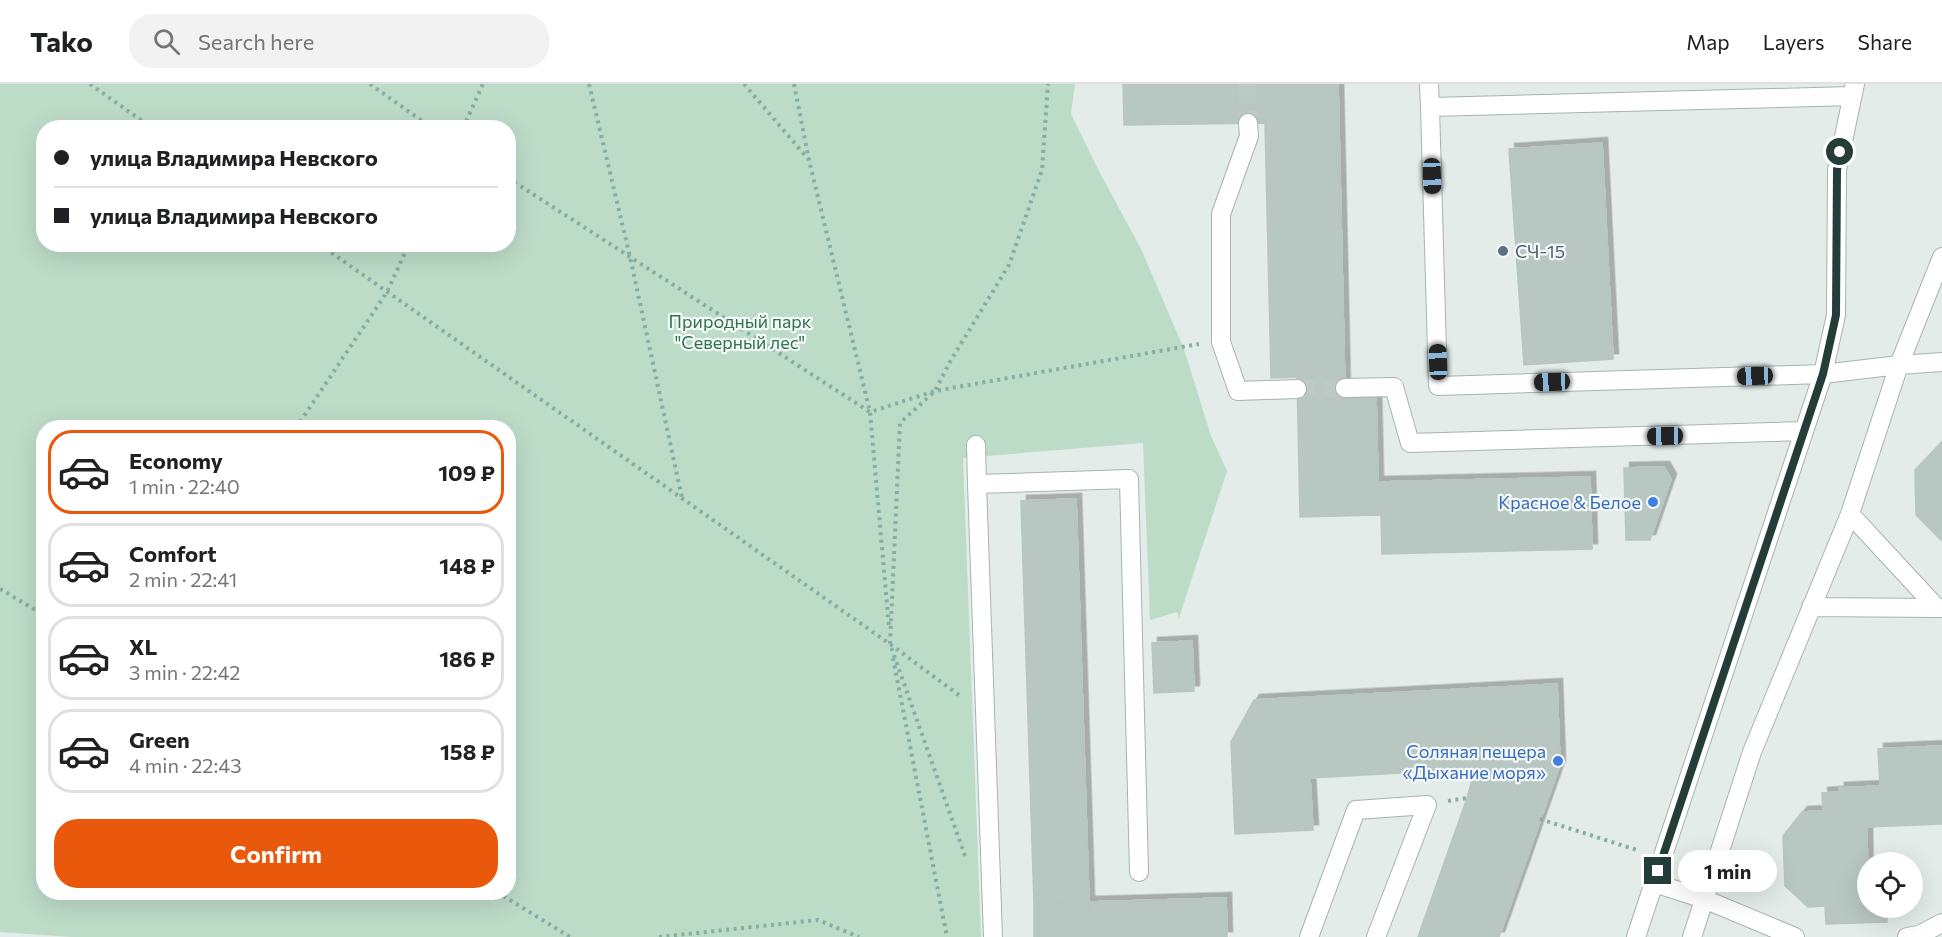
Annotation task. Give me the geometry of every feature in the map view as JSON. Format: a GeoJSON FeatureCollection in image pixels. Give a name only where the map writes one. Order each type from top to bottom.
{"type":"FeatureCollection","features":[{"type":"Feature","properties":{"kind":"street"},"geometry":{"type":"LineString","coordinates":[[1429,84],[1438,386],[1823,374],[1942,362]]}},
{"type":"Feature","properties":{"kind":"street"},"geometry":{"type":"LineString","coordinates":[[1430,107],[1853,90],[1837,170],[1836,315],[1823,374],[1636,937]]}},
{"type":"Feature","properties":{"kind":"street"},"geometry":{"type":"LineString","coordinates":[[1248,123],[1249,136],[1221,214],[1221,342],[1238,391],[1297,389]]}},
{"type":"Feature","properties":{"kind":"street"},"geometry":{"type":"LineString","coordinates":[[1692,937],[1752,752],[1850,514],[1899,365],[1942,257]]}},
{"type":"Feature","properties":{"kind":"street"},"geometry":{"type":"LineString","coordinates":[[1345,388],[1394,387],[1410,443],[1804,431]]}},
{"type":"Feature","properties":{"kind":"street"},"geometry":{"type":"LineString","coordinates":[[976,445],[993,937]]}},
{"type":"Feature","properties":{"kind":"street"},"geometry":{"type":"LineString","coordinates":[[977,484],[1129,479],[1139,872]]}},
{"type":"Feature","properties":{"kind":"street"},"geometry":{"type":"LineString","coordinates":[[1850,514],[1939,608]]}},
{"type":"Feature","properties":{"kind":"street"},"geometry":{"type":"LineString","coordinates":[[1811,607],[1939,608]]}},
{"type":"Feature","properties":{"kind":"street"},"geometry":{"type":"LineString","coordinates":[[1309,937],[1356,810],[1427,805],[1376,937]]}},
{"type":"Feature","properties":{"kind":"street"},"geometry":{"type":"LineString","coordinates":[[1654,883],[1704,899],[1795,937]]}},
{"type":"Feature","properties":{"kind":"street"},"geometry":{"type":"LineString","coordinates":[[1907,937],[1919,935],[1942,923]]}},
{"type":"Feature","properties":{"kind":"path"},"geometry":{"type":"LineString","coordinates":[[90,84],[141,120]]}},
{"type":"Feature","properties":{"kind":"path"},"geometry":{"type":"LineString","coordinates":[[370,84],[421,120]]}},
{"type":"Feature","properties":{"kind":"path"},"geometry":{"type":"LineString","coordinates":[[467,120],[483,84]]}},
{"type":"Feature","properties":{"kind":"path"},"geometry":{"type":"LineString","coordinates":[[589,84],[630,257],[682,498]]}},
{"type":"Feature","properties":{"kind":"path"},"geometry":{"type":"LineString","coordinates":[[744,84],[810,160]]}},
{"type":"Feature","properties":{"kind":"path"},"geometry":{"type":"LineString","coordinates":[[794,84],[870,412],[890,644],[947,937]]}},
{"type":"Feature","properties":{"kind":"path"},"geometry":{"type":"LineString","coordinates":[[968,864],[890,644],[900,423],[934,391],[1009,265],[1042,170],[1048,84]]}},
{"type":"Feature","properties":{"kind":"path"},"geometry":{"type":"LineString","coordinates":[[516,183],[870,412]]}},
{"type":"Feature","properties":{"kind":"path"},"geometry":{"type":"LineString","coordinates":[[330,252],[890,644],[984,715]]}},
{"type":"Feature","properties":{"kind":"path"},"geometry":{"type":"LineString","coordinates":[[301,420],[387,292],[405,252]]}},
{"type":"Feature","properties":{"kind":"path"},"geometry":{"type":"LineString","coordinates":[[870,412],[934,391],[1196,345]]}},
{"type":"Feature","properties":{"kind":"path"},"geometry":{"type":"LineString","coordinates":[[0,588],[36,610]]}},
{"type":"Feature","properties":{"kind":"path"},"geometry":{"type":"LineString","coordinates":[[1540,819],[1662,858]]}},
{"type":"Feature","properties":{"kind":"path"},"geometry":{"type":"LineString","coordinates":[[510,900],[570,937]]}},
{"type":"Feature","properties":{"kind":"path"},"geometry":{"type":"LineString","coordinates":[[659,937],[818,920],[859,937]]}},
{"type":"Feature","properties":{"kind":"green space","name":"Природный парк \"Северный лес\""},"geometry":{"type":"Polygon","coordinates":[[[0,84],[1075,84],[1071,114],[1142,251],[1184,349],[1211,436],[1227,471],[1179,618],[1177,612],[1150,620],[1143,443],[963,458],[981,937],[72,937],[0,932],[0,84]]]}},
{"type":"Feature","properties":{"kind":"building"},"geometry":{"type":"Polygon","coordinates":[[[1123,84],[1338,84],[1345,395],[1376,394],[1378,482],[1590,477],[1592,549],[1382,554],[1381,515],[1300,517],[1297,377],[1271,378],[1265,123],[1124,125],[1123,84]]]}},
{"type":"Feature","properties":{"kind":"building"},"geometry":{"type":"Polygon","coordinates":[[[1602,143],[1613,359],[1524,365],[1509,149],[1602,143]]]}},
{"type":"Feature","properties":{"kind":"building"},"geometry":{"type":"Polygon","coordinates":[[[1939,445],[1942,445],[1941,540],[1916,515],[1915,470],[1939,445]]]}},
{"type":"Feature","properties":{"kind":"building"},"geometry":{"type":"Polygon","coordinates":[[[1664,467],[1671,479],[1650,540],[1626,540],[1624,468],[1664,467]]]}},
{"type":"Feature","properties":{"kind":"building"},"geometry":{"type":"Polygon","coordinates":[[[1076,499],[1089,902],[1034,904],[1021,501],[1076,499]]]}},
{"type":"Feature","properties":{"kind":"building"},"geometry":{"type":"Polygon","coordinates":[[[1192,641],[1194,691],[1154,693],[1152,643],[1192,641]]]}},
{"type":"Feature","properties":{"kind":"building"},"geometry":{"type":"Polygon","coordinates":[[[1557,684],[1560,765],[1499,937],[1418,937],[1475,769],[1310,778],[1313,830],[1235,834],[1231,742],[1254,700],[1557,684]]]}},
{"type":"Feature","properties":{"kind":"building"},"geometry":{"type":"Polygon","coordinates":[[[1942,746],[1942,824],[1867,827],[1867,852],[1857,852],[1857,918],[1887,918],[1887,922],[1826,924],[1825,906],[1808,907],[1785,886],[1783,836],[1802,812],[1823,811],[1822,793],[1839,792],[1839,788],[1880,786],[1878,749],[1942,746]]]}},
{"type":"Feature","properties":{"kind":"building"},"geometry":{"type":"Polygon","coordinates":[[[1226,898],[1227,937],[1090,937],[1089,902],[1226,898]]]}},
{"type":"Feature","properties":{"kind":"building"},"geometry":{"type":"Polygon","coordinates":[[[1089,902],[1090,937],[1034,937],[1034,904],[1089,902]]]}},
{"type":"Feature","properties":{"kind":"tunnel"},"geometry":{"type":"LineString","coordinates":[[1247,84],[1248,123]]}},
{"type":"Feature","properties":{"kind":"tunnel"},"geometry":{"type":"LineString","coordinates":[[1297,389],[1345,388]]}},
{"type":"Feature","properties":{"kind":"place","name":"СЧ-15"},"geometry":{"type":"Point","coordinates":[1503,251]}},
{"type":"Feature","properties":{"kind":"place","name":"Красное & Белое"},"geometry":{"type":"Point","coordinates":[1653,502]}},
{"type":"Feature","properties":{"kind":"place","name":"Соляная пещера «Дыхание моря»"},"geometry":{"type":"Point","coordinates":[1558,761]}},
{"type":"Feature","properties":{"kind":"route"},"geometry":{"type":"LineString","coordinates":[[1658,871],[1823,374],[1836,315],[1837,170],[1840,152]]}}]}
